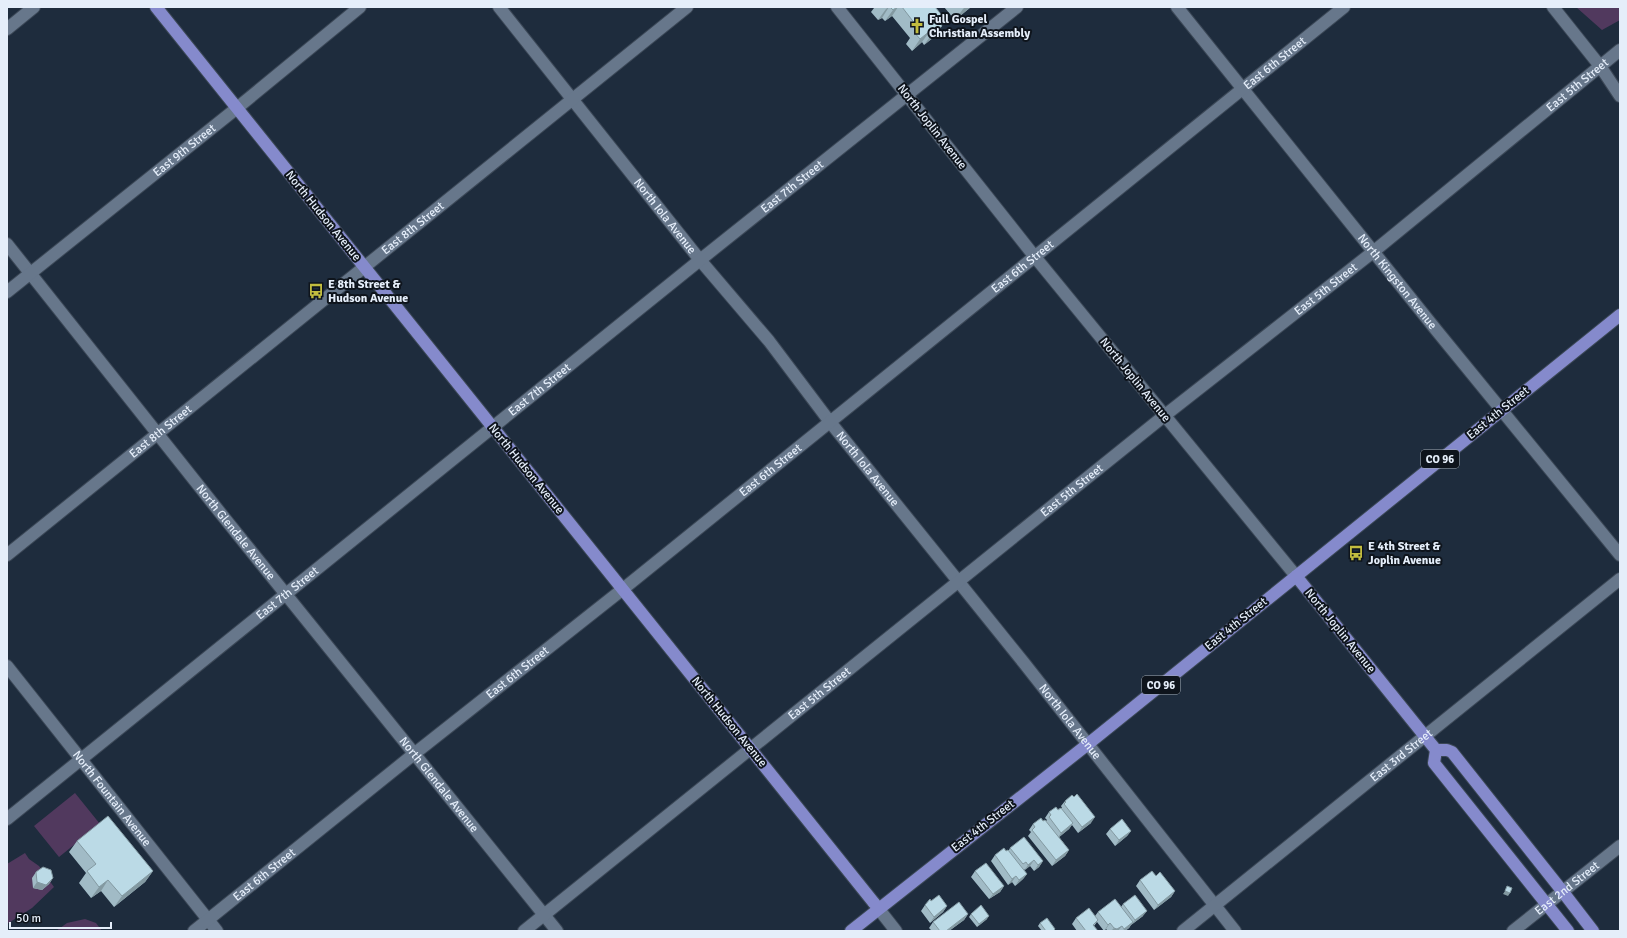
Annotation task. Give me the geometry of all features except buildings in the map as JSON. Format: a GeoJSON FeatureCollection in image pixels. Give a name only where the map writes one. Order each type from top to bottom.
{"type":"FeatureCollection","features":[{"type":"Feature","properties":{"kind":"main road","name":"North Hudson Avenue"},"geometry":{"type":"LineString","coordinates":[[156,7],[492,428],[877,906]]}},
{"type":"Feature","properties":{"kind":"main road","name":"East 4th Street"},"geometry":{"type":"LineString","coordinates":[[851,931],[877,906],[1088,744],[1620,315]]}},
{"type":"Feature","properties":{"kind":"main road","name":"North Joplin Avenue"},"geometry":{"type":"LineString","coordinates":[[1296,576],[1436,750]]}},
{"type":"Feature","properties":{"kind":"main road"},"geometry":{"type":"LineString","coordinates":[[1568,931],[1434,763],[1436,750],[1447,750],[1452,752],[1593,931]]}},
{"type":"Feature","properties":{"kind":"street"},"geometry":{"type":"LineString","coordinates":[[7,29],[34,7]]}},
{"type":"Feature","properties":{"kind":"street","name":"East 9th Street"},"geometry":{"type":"LineString","coordinates":[[7,292],[237,108],[360,7]]}},
{"type":"Feature","properties":{"kind":"street","name":"North Iola Avenue"},"geometry":{"type":"LineString","coordinates":[[499,7],[700,260],[769,342],[830,422],[1088,744],[1235,931]]}},
{"type":"Feature","properties":{"kind":"street","name":"East 8th Street"},"geometry":{"type":"LineString","coordinates":[[7,555],[687,7]]}},
{"type":"Feature","properties":{"kind":"street","name":"North Joplin Avenue"},"geometry":{"type":"LineString","coordinates":[[837,7],[1035,257],[1296,576]]}},
{"type":"Feature","properties":{"kind":"street","name":"East 7th Street"},"geometry":{"type":"LineString","coordinates":[[7,819],[1016,7]]}},
{"type":"Feature","properties":{"kind":"street","name":"North Kingston Avenue"},"geometry":{"type":"LineString","coordinates":[[1177,7],[1373,252],[1620,555]]}},
{"type":"Feature","properties":{"kind":"street","name":"East 6th Street"},"geometry":{"type":"LineString","coordinates":[[194,931],[414,754],[623,589],[1344,7]]}},
{"type":"Feature","properties":{"kind":"street"},"geometry":{"type":"LineString","coordinates":[[1553,7],[1600,66],[1620,96]]}},
{"type":"Feature","properties":{"kind":"street","name":"East 5th Street"},"geometry":{"type":"LineString","coordinates":[[524,931],[1164,416],[1373,252],[1620,50]]}},
{"type":"Feature","properties":{"kind":"street","name":"North Glendale Avenue"},"geometry":{"type":"LineString","coordinates":[[7,244],[286,595],[557,931]]}},
{"type":"Feature","properties":{"kind":"street","name":"East 3rd Street"},"geometry":{"type":"LineString","coordinates":[[1183,931],[1424,735],[1620,579]]}},
{"type":"Feature","properties":{"kind":"street","name":"North Fountain Avenue"},"geometry":{"type":"LineString","coordinates":[[7,666],[217,931]]}},
{"type":"Feature","properties":{"kind":"street","name":"East 2nd Street"},"geometry":{"type":"LineString","coordinates":[[1513,931],[1620,846]]}},
{"type":"Feature","properties":{"kind":"street","name":"North Hudson Avenue"},"geometry":{"type":"LineString","coordinates":[[877,906],[896,931]]}},
{"type":"Feature","properties":{"kind":"shaded area"},"geometry":{"type":"Polygon","coordinates":[[[1576,7],[1620,7],[1620,20],[1602,30],[1576,7]]]}},
{"type":"Feature","properties":{"kind":"shaded area"},"geometry":{"type":"Polygon","coordinates":[[[75,793],[100,824],[59,857],[34,826],[75,793]]]}},
{"type":"Feature","properties":{"kind":"shaded area"},"geometry":{"type":"Polygon","coordinates":[[[25,853],[29,859],[39,866],[54,887],[32,908],[7,924],[7,864],[25,853]]]}},
{"type":"Feature","properties":{"kind":"shaded area"},"geometry":{"type":"Polygon","coordinates":[[[85,919],[96,923],[102,931],[56,931],[67,923],[85,919]]]}},
{"type":"Feature","properties":{"kind":"place","name":"Full Gospel Christian Assembly"},"geometry":{"type":"Point","coordinates":[917,26]}},
{"type":"Feature","properties":{"kind":"place","name":"E 8th Street & Hudson Avenue"},"geometry":{"type":"Point","coordinates":[316,291]}},
{"type":"Feature","properties":{"kind":"place","name":"E 4th Street & Joplin Avenue"},"geometry":{"type":"Point","coordinates":[1356,553]}}]}
